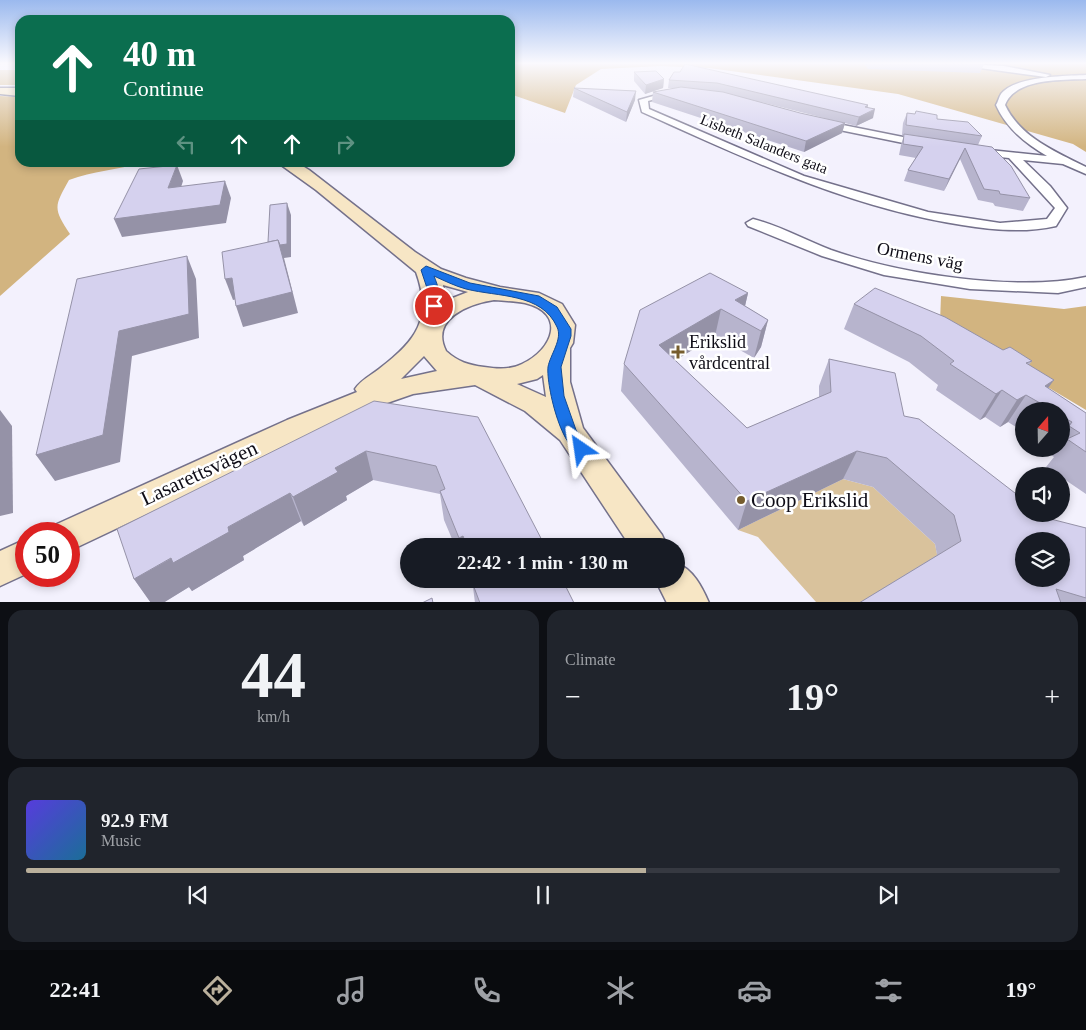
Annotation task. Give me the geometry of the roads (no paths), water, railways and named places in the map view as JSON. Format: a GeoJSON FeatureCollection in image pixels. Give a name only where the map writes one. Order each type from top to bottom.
{"type":"FeatureCollection","features":[{"type":"Feature","properties":{"kind":"main road"},"geometry":{"type":"LineString","coordinates":[[2,91],[15,92]]}},
{"type":"Feature","properties":{"kind":"main road"},"geometry":{"type":"LineString","coordinates":[[293,167],[307,175],[426,270],[467,286],[535,299],[553,310],[564,329],[565,336],[555,367],[557,396],[570,432],[644,538]]}},
{"type":"Feature","properties":{"kind":"main road"},"geometry":{"type":"LineString","coordinates":[[426,270],[433,288],[431,345],[440,360],[458,371],[477,376],[535,404],[570,432]]}},
{"type":"Feature","properties":{"kind":"main road"},"geometry":{"type":"LineString","coordinates":[[433,325],[444,312],[466,299],[500,293]]}},
{"type":"Feature","properties":{"kind":"main road","name":"Lasarettsvägen"},"geometry":{"type":"LineString","coordinates":[[330,412],[396,371],[417,349],[433,325]]}},
{"type":"Feature","properties":{"kind":"main road"},"geometry":{"type":"LineString","coordinates":[[477,376],[505,377],[529,372],[544,364],[559,350]]}},
{"type":"Feature","properties":{"kind":"main road","name":"Lasarettsvägen"},"geometry":{"type":"LineString","coordinates":[[80,530],[330,412],[406,385],[446,378],[477,376]]}},
{"type":"Feature","properties":{"kind":"main road"},"geometry":{"type":"LineString","coordinates":[[0,569],[15,562]]}},
{"type":"Feature","properties":{"kind":"main road"},"geometry":{"type":"LineString","coordinates":[[680,588],[690,602]]}},
{"type":"Feature","properties":{"kind":"street","name":"Lisbeth Salanders gata"},"geometry":{"type":"LineString","coordinates":[[674,91],[650,96],[643,100],[646,110],[800,178],[926,216],[1000,227],[1051,223],[1061,208],[1046,189],[1013,156]]}},
{"type":"Feature","properties":{"kind":"street","name":"Lisbeth Salanders gata"},"geometry":{"type":"LineString","coordinates":[[675,91],[683,92]]}},
{"type":"Feature","properties":{"kind":"street"},"geometry":{"type":"LineString","coordinates":[[1008,91],[1004,95],[1002,106],[1010,123],[1027,138],[1086,171]]}},
{"type":"Feature","properties":{"kind":"street"},"geometry":{"type":"LineString","coordinates":[[813,122],[937,146]]}},
{"type":"Feature","properties":{"kind":"street"},"geometry":{"type":"LineString","coordinates":[[966,150],[1067,161]]}},
{"type":"Feature","properties":{"kind":"street","name":"Ormens väg"},"geometry":{"type":"LineString","coordinates":[[753,224],[827,253],[884,270],[970,284],[1058,288],[1086,282]]}},
{"type":"Feature","properties":{"kind":"place","name":"Erikslid vårdcentral"},"geometry":{"type":"Point","coordinates":[678,352]}},
{"type":"Feature","properties":{"kind":"place","name":"Coop Erikslid"},"geometry":{"type":"Point","coordinates":[741,500]}}]}
